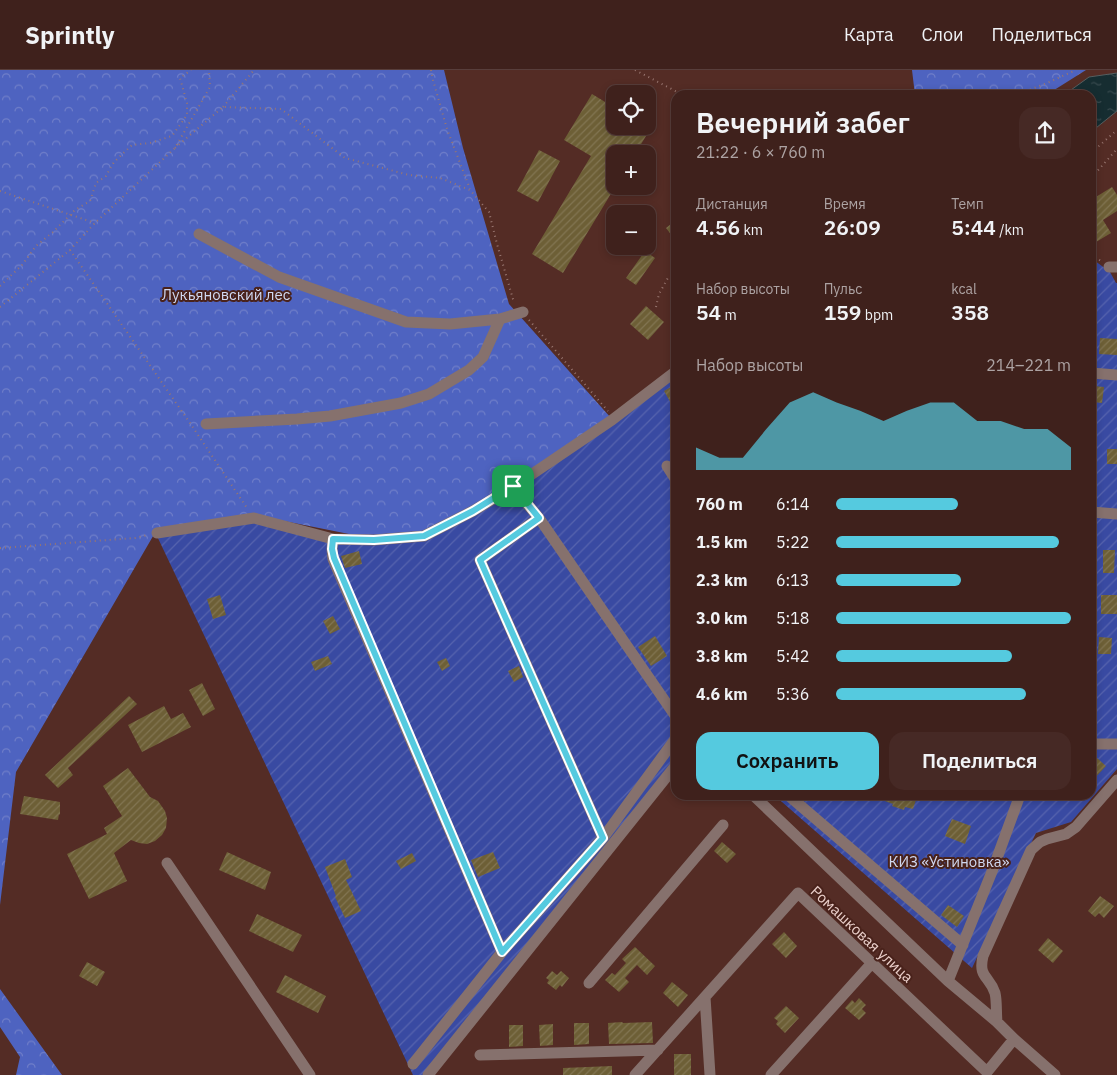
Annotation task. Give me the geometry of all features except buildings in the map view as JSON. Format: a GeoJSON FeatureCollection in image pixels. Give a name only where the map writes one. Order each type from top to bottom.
{"type":"FeatureCollection","features":[{"type":"Feature","properties":{"kind":"street"},"geometry":{"type":"LineString","coordinates":[[199,234],[279,277],[406,322],[450,324],[500,319],[523,312]]}},
{"type":"Feature","properties":{"kind":"street"},"geometry":{"type":"LineString","coordinates":[[206,424],[330,416],[401,403],[429,394],[469,370],[483,357],[500,319]]}},
{"type":"Feature","properties":{"kind":"street"},"geometry":{"type":"LineString","coordinates":[[1096,373],[1117,375]]}},
{"type":"Feature","properties":{"kind":"street"},"geometry":{"type":"LineString","coordinates":[[157,533],[254,518],[333,539],[374,540],[424,536],[473,511],[513,486],[614,418],[671,375]]}},
{"type":"Feature","properties":{"kind":"street"},"geometry":{"type":"LineString","coordinates":[[667,466],[671,472]]}},
{"type":"Feature","properties":{"kind":"street"},"geometry":{"type":"LineString","coordinates":[[513,486],[539,518],[671,710]]}},
{"type":"Feature","properties":{"kind":"street"},"geometry":{"type":"LineString","coordinates":[[1096,512],[1117,514]]}},
{"type":"Feature","properties":{"kind":"street"},"geometry":{"type":"LineString","coordinates":[[539,518],[480,560],[603,838]]}},
{"type":"Feature","properties":{"kind":"street"},"geometry":{"type":"LineString","coordinates":[[333,539],[332,549],[334,558],[502,952]]}},
{"type":"Feature","properties":{"kind":"street"},"geometry":{"type":"LineString","coordinates":[[1096,744],[1117,744]]}},
{"type":"Feature","properties":{"kind":"street"},"geometry":{"type":"LineString","coordinates":[[413,1064],[502,952],[603,838],[671,745]]}},
{"type":"Feature","properties":{"kind":"street"},"geometry":{"type":"LineString","coordinates":[[428,1075],[671,771]]}},
{"type":"Feature","properties":{"kind":"street"},"geometry":{"type":"LineString","coordinates":[[997,1022],[995,994],[982,973],[980,966],[1031,850],[1047,838],[1066,834],[1076,827],[1117,780]]}},
{"type":"Feature","properties":{"kind":"street"},"geometry":{"type":"LineString","coordinates":[[758,800],[948,981],[997,1022],[1055,1075]]}},
{"type":"Feature","properties":{"kind":"street"},"geometry":{"type":"LineString","coordinates":[[794,800],[963,945]]}},
{"type":"Feature","properties":{"kind":"street"},"geometry":{"type":"LineString","coordinates":[[948,981],[1018,800]]}},
{"type":"Feature","properties":{"kind":"street"},"geometry":{"type":"LineString","coordinates":[[589,983],[723,825]]}},
{"type":"Feature","properties":{"kind":"street"},"geometry":{"type":"LineString","coordinates":[[167,863],[310,1075]]}},
{"type":"Feature","properties":{"kind":"street","name":"Ромашковая улица"},"geometry":{"type":"LineString","coordinates":[[635,1075],[798,893],[985,1074],[1014,1039]]}},
{"type":"Feature","properties":{"kind":"street"},"geometry":{"type":"LineString","coordinates":[[770,1075],[872,963]]}},
{"type":"Feature","properties":{"kind":"street"},"geometry":{"type":"LineString","coordinates":[[705,997],[710,1075]]}},
{"type":"Feature","properties":{"kind":"street"},"geometry":{"type":"LineString","coordinates":[[480,1055],[658,1050]]}},
{"type":"Feature","properties":{"kind":"path"},"geometry":{"type":"LineString","coordinates":[[0,286],[22,265],[36,246],[70,214],[90,201],[96,183],[106,176],[114,162],[132,144],[150,143],[172,136],[187,115],[180,78],[191,70]]}},
{"type":"Feature","properties":{"kind":"path"},"geometry":{"type":"LineString","coordinates":[[175,148],[210,87],[209,70]]}},
{"type":"Feature","properties":{"kind":"path"},"geometry":{"type":"LineString","coordinates":[[0,307],[70,250],[95,223],[175,148],[223,107],[254,70]]}},
{"type":"Feature","properties":{"kind":"path"},"geometry":{"type":"LineString","coordinates":[[432,70],[447,129],[470,190],[489,212],[513,299],[614,418]]}},
{"type":"Feature","properties":{"kind":"path"},"geometry":{"type":"LineString","coordinates":[[636,70],[674,90]]}},
{"type":"Feature","properties":{"kind":"path"},"geometry":{"type":"LineString","coordinates":[[1029,90],[1076,70]]}},
{"type":"Feature","properties":{"kind":"path"},"geometry":{"type":"LineString","coordinates":[[223,107],[281,109],[345,158],[409,175],[440,178],[470,190]]}},
{"type":"Feature","properties":{"kind":"path"},"geometry":{"type":"LineString","coordinates":[[1096,149],[1117,130]]}},
{"type":"Feature","properties":{"kind":"path"},"geometry":{"type":"LineString","coordinates":[[1096,173],[1117,149]]}},
{"type":"Feature","properties":{"kind":"path"},"geometry":{"type":"LineString","coordinates":[[0,191],[95,223]]}},
{"type":"Feature","properties":{"kind":"path"},"geometry":{"type":"LineString","coordinates":[[70,250],[254,518]]}},
{"type":"Feature","properties":{"kind":"path"},"geometry":{"type":"LineString","coordinates":[[656,307],[659,294],[669,276],[671,276]]}},
{"type":"Feature","properties":{"kind":"path"},"geometry":{"type":"LineString","coordinates":[[0,548],[135,538],[157,533]]}},
{"type":"Feature","properties":{"kind":"green space","name":"Лукьяновский лес"},"geometry":{"type":"Polygon","coordinates":[[[0,70],[444,70],[463,148],[509,304],[611,418],[497,494],[424,534],[374,539],[254,515],[156,531],[16,772],[0,905],[0,70]]]}},
{"type":"Feature","properties":{"kind":"green space"},"geometry":{"type":"Polygon","coordinates":[[[912,70],[1086,70],[1054,90],[914,90],[912,70]]]}},
{"type":"Feature","properties":{"kind":"green space","name":"КИЗ «Устиновка»"},"geometry":{"type":"Polygon","coordinates":[[[1096,262],[1110,272],[1117,283],[1117,769],[1096,793],[1096,262]]]}},
{"type":"Feature","properties":{"kind":"green space"},"geometry":{"type":"Polygon","coordinates":[[[671,376],[671,771],[428,1075],[413,1075],[156,534],[254,523],[333,542],[425,538],[474,512],[671,376]]]}},
{"type":"Feature","properties":{"kind":"green space","name":"КИЗ «Устиновка»"},"geometry":{"type":"Polygon","coordinates":[[[780,800],[1090,800],[1071,822],[1036,833],[972,968],[780,800]]]}},
{"type":"Feature","properties":{"kind":"green space"},"geometry":{"type":"Polygon","coordinates":[[[0,989],[62,1075],[16,1075],[20,1057],[0,1027],[0,989]]]}},
{"type":"Feature","properties":{"kind":"water"},"geometry":{"type":"Polygon","coordinates":[[[1117,73],[1117,111],[1096,128],[1096,90],[1071,90],[1089,77],[1117,73]]]}},
{"type":"Feature","properties":{"kind":"route"},"geometry":{"type":"LineString","coordinates":[[513,486],[539,518],[480,560],[603,838],[502,952],[334,558],[332,549],[333,539],[374,540],[424,536],[473,511],[513,486]]}}]}
